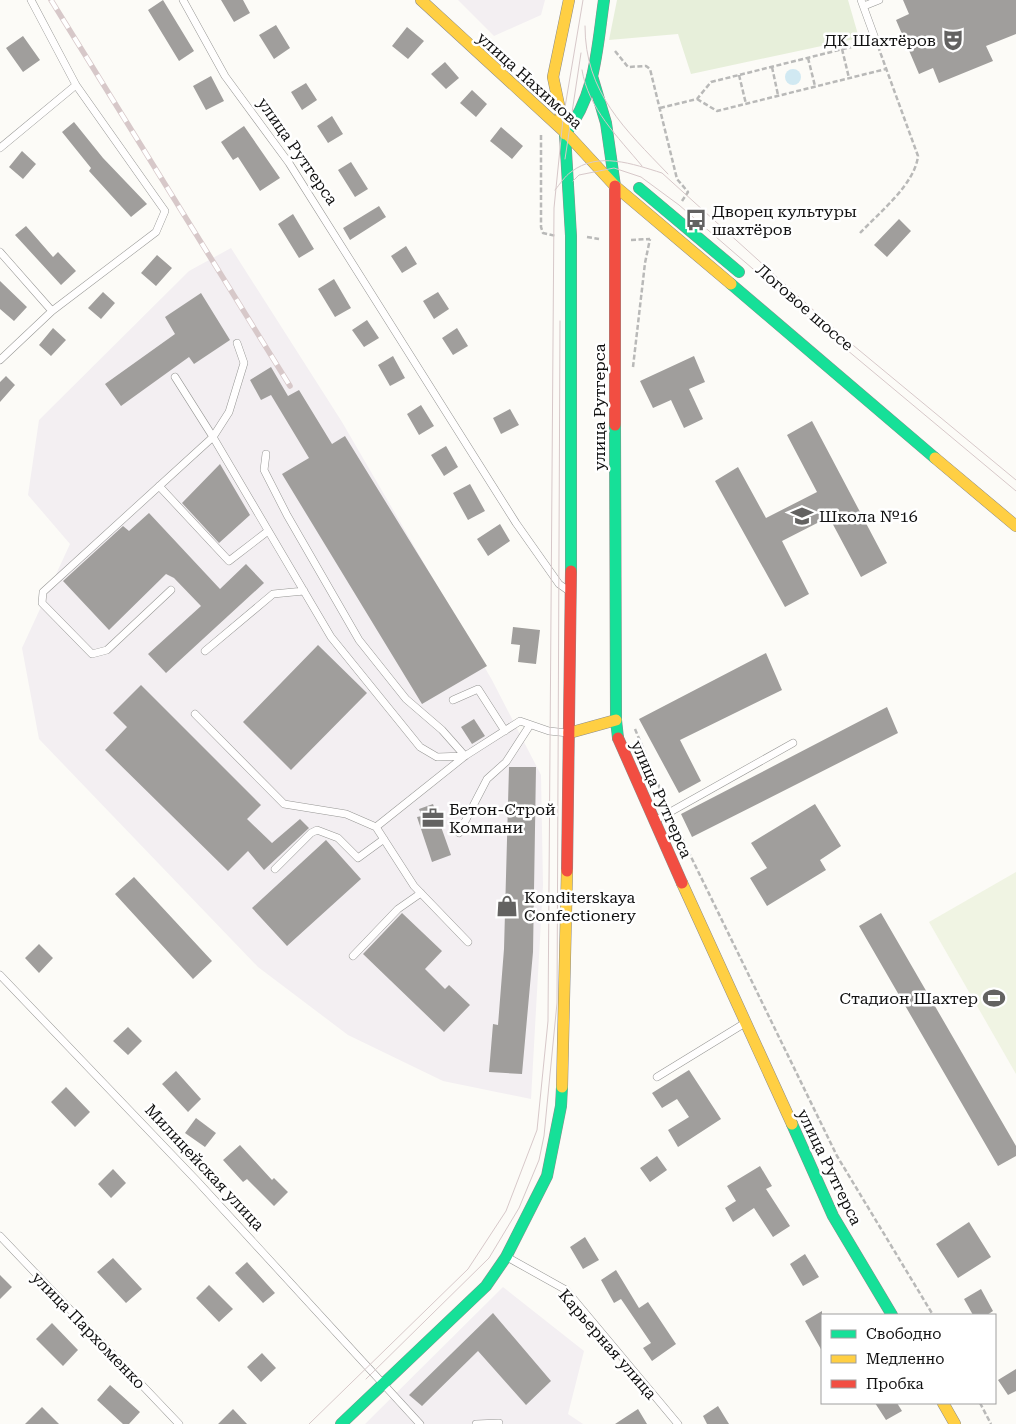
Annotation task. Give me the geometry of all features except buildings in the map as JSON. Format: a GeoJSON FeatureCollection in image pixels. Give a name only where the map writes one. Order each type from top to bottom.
{"type":"FeatureCollection","features":[{"type":"Feature","properties":{"kind":"main road","name":"улица Нахимова"},"geometry":{"type":"LineString","coordinates":[[421,0],[567,135],[615,186]]}},
{"type":"Feature","properties":{"kind":"main road","name":"улица Рутгерса"},"geometry":{"type":"LineString","coordinates":[[506,1257],[547,1176],[561,1106],[565,1033],[571,593],[571,236],[567,135],[553,77],[569,0]]}},
{"type":"Feature","properties":{"kind":"main road"},"geometry":{"type":"LineString","coordinates":[[567,135],[581,114],[589,96],[604,0]]}},
{"type":"Feature","properties":{"kind":"main road","name":"улица Рутгерса"},"geometry":{"type":"LineString","coordinates":[[592,76],[606,123],[614,168],[615,186],[616,720],[619,743],[833,1216],[891,1314]]}},
{"type":"Feature","properties":{"kind":"main road","name":"Логовое шоссе"},"geometry":{"type":"LineString","coordinates":[[567,135],[614,168],[746,278]]}},
{"type":"Feature","properties":{"kind":"main road","name":"Логовое шоссе"},"geometry":{"type":"LineString","coordinates":[[615,186],[1016,526]]}},
{"type":"Feature","properties":{"kind":"main road"},"geometry":{"type":"LineString","coordinates":[[569,733],[616,720]]}},
{"type":"Feature","properties":{"kind":"main road"},"geometry":{"type":"LineString","coordinates":[[341,1424],[486,1286],[506,1257]]}},
{"type":"Feature","properties":{"kind":"main road"},"geometry":{"type":"LineString","coordinates":[[944,1404],[955,1424]]}},
{"type":"Feature","properties":{"kind":"lane"},"geometry":{"type":"LineString","coordinates":[[0,360],[52,312],[156,232],[165,211],[76,86],[31,0]]}},
{"type":"Feature","properties":{"kind":"lane","name":"улица Рутгерса"},"geometry":{"type":"LineString","coordinates":[[184,0],[225,76],[289,163],[516,523],[559,584],[571,593]]}},
{"type":"Feature","properties":{"kind":"lane"},"geometry":{"type":"LineString","coordinates":[[876,41],[862,3],[879,0]]}},
{"type":"Feature","properties":{"kind":"lane"},"geometry":{"type":"LineString","coordinates":[[0,148],[76,86]]}},
{"type":"Feature","properties":{"kind":"lane"},"geometry":{"type":"LineString","coordinates":[[0,252],[52,312]]}},
{"type":"Feature","properties":{"kind":"lane"},"geometry":{"type":"LineString","coordinates":[[171,590],[107,650],[92,654],[42,603],[43,592],[213,437],[229,412],[244,363],[237,342]]}},
{"type":"Feature","properties":{"kind":"lane"},"geometry":{"type":"LineString","coordinates":[[175,377],[213,437],[331,637],[420,747],[437,757],[465,756]]}},
{"type":"Feature","properties":{"kind":"lane"},"geometry":{"type":"LineString","coordinates":[[266,454],[264,470],[286,516],[358,640],[406,698],[442,730],[465,756]]}},
{"type":"Feature","properties":{"kind":"lane"},"geometry":{"type":"LineString","coordinates":[[159,486],[229,561],[268,531]]}},
{"type":"Feature","properties":{"kind":"lane"},"geometry":{"type":"LineString","coordinates":[[205,651],[274,594],[304,591]]}},
{"type":"Feature","properties":{"kind":"lane"},"geometry":{"type":"LineString","coordinates":[[453,700],[478,689],[505,731]]}},
{"type":"Feature","properties":{"kind":"lane"},"geometry":{"type":"LineString","coordinates":[[195,714],[284,804],[346,814],[376,827],[421,893],[468,942]]}},
{"type":"Feature","properties":{"kind":"lane"},"geometry":{"type":"LineString","coordinates":[[376,827],[465,756],[520,721],[558,733],[569,733]]}},
{"type":"Feature","properties":{"kind":"lane"},"geometry":{"type":"LineString","coordinates":[[459,833],[487,779],[506,762],[530,725]]}},
{"type":"Feature","properties":{"kind":"lane"},"geometry":{"type":"LineString","coordinates":[[654,822],[793,743]]}},
{"type":"Feature","properties":{"kind":"lane"},"geometry":{"type":"LineString","coordinates":[[275,869],[311,833],[317,830],[338,838],[358,858],[384,839]]}},
{"type":"Feature","properties":{"kind":"lane"},"geometry":{"type":"LineString","coordinates":[[353,956],[398,909],[421,893]]}},
{"type":"Feature","properties":{"kind":"lane","name":"Милицейская улица"},"geometry":{"type":"LineString","coordinates":[[0,975],[198,1182],[420,1424]]}},
{"type":"Feature","properties":{"kind":"lane"},"geometry":{"type":"LineString","coordinates":[[657,1077],[745,1023]]}},
{"type":"Feature","properties":{"kind":"lane","name":"улица Пархоменко"},"geometry":{"type":"LineString","coordinates":[[0,1236],[179,1424]]}},
{"type":"Feature","properties":{"kind":"lane","name":"Карьерная улица"},"geometry":{"type":"LineString","coordinates":[[506,1257],[566,1290],[678,1424]]}},
{"type":"Feature","properties":{"kind":"lane"},"geometry":{"type":"LineString","coordinates":[[476,1424],[500,1423]]}},
{"type":"Feature","properties":{"kind":"path"},"geometry":{"type":"LineString","coordinates":[[660,108],[696,99],[711,82],[876,41],[918,156],[917,166],[894,197],[860,233]]}},
{"type":"Feature","properties":{"kind":"path"},"geometry":{"type":"LineString","coordinates":[[612,47],[628,67],[646,66],[650,69],[677,179],[688,192],[679,205]]}},
{"type":"Feature","properties":{"kind":"path"},"geometry":{"type":"LineString","coordinates":[[842,49],[849,78]]}},
{"type":"Feature","properties":{"kind":"path"},"geometry":{"type":"LineString","coordinates":[[808,58],[816,86]]}},
{"type":"Feature","properties":{"kind":"path"},"geometry":{"type":"LineString","coordinates":[[772,67],[778,96]]}},
{"type":"Feature","properties":{"kind":"path"},"geometry":{"type":"LineString","coordinates":[[696,99],[718,110],[886,69]]}},
{"type":"Feature","properties":{"kind":"path"},"geometry":{"type":"LineString","coordinates":[[739,75],[746,104]]}},
{"type":"Feature","properties":{"kind":"path"},"geometry":{"type":"LineString","coordinates":[[541,112],[541,227],[543,233],[550,236],[560,236]]}},
{"type":"Feature","properties":{"kind":"path"},"geometry":{"type":"LineString","coordinates":[[578,236],[606,240]]}},
{"type":"Feature","properties":{"kind":"path"},"geometry":{"type":"LineString","coordinates":[[622,240],[650,239]]}},
{"type":"Feature","properties":{"kind":"path"},"geometry":{"type":"LineString","coordinates":[[981,1404],[991,1424]]}},
{"type":"Feature","properties":{"kind":"shaded area"},"geometry":{"type":"Polygon","coordinates":[[[458,0],[545,0],[541,15],[494,36],[458,0]]]}},
{"type":"Feature","properties":{"kind":"shaded area"},"geometry":{"type":"Polygon","coordinates":[[[231,248],[342,422],[492,680],[541,775],[543,885],[531,1099],[443,1081],[348,1035],[258,967],[39,739],[22,648],[70,544],[28,495],[39,420],[189,271],[231,248]]]}},
{"type":"Feature","properties":{"kind":"shaded area"},"geometry":{"type":"Polygon","coordinates":[[[503,1287],[584,1351],[568,1414],[583,1424],[365,1424],[503,1287]]]}},
{"type":"Feature","properties":{"kind":"green space"},"geometry":{"type":"Polygon","coordinates":[[[617,0],[848,0],[859,38],[691,74],[678,34],[609,40],[617,0]]]}},
{"type":"Feature","properties":{"kind":"green space","name":"Стадион Шахтер"},"geometry":{"type":"Polygon","coordinates":[[[1016,872],[1016,1074],[929,922],[1016,872]]]}},
{"type":"Feature","properties":{"kind":"water"},"geometry":{"type":"Polygon","coordinates":[[[793,69],[799,71],[801,77],[799,83],[793,85],[787,83],[785,77],[787,71],[793,69]]]}},
{"type":"Feature","properties":{"kind":"tram line"},"geometry":{"type":"LineString","coordinates":[[309,1424],[468,1269],[506,1211],[537,1130],[548,1021],[554,208],[563,119],[583,0]]}},
{"type":"Feature","properties":{"kind":"tram line"},"geometry":{"type":"LineString","coordinates":[[585,26],[587,50],[592,71],[610,108],[637,141],[668,174]]}},
{"type":"Feature","properties":{"kind":"tram line"},"geometry":{"type":"LineString","coordinates":[[565,159],[581,53]]}},
{"type":"Feature","properties":{"kind":"tram line"},"geometry":{"type":"LineString","coordinates":[[582,70],[585,84],[597,109],[614,133],[642,166]]}},
{"type":"Feature","properties":{"kind":"tram line"},"geometry":{"type":"LineString","coordinates":[[555,190],[571,172],[593,162],[616,161],[662,173],[842,336],[1016,480]]}},
{"type":"Feature","properties":{"kind":"tram line"},"geometry":{"type":"LineString","coordinates":[[573,181],[579,175],[614,168],[641,177],[679,205],[841,345],[1016,491]]}},
{"type":"Feature","properties":{"kind":"tram line"},"geometry":{"type":"LineString","coordinates":[[366,1379],[489,1258],[519,1208],[539,1160],[544,1136],[557,1003],[560,321]]}},
{"type":"Feature","properties":{"kind":"railway"},"geometry":{"type":"LineString","coordinates":[[51,0],[290,386]]}},
{"type":"Feature","properties":{"kind":"traffic: fast"},"geometry":{"type":"LineString","coordinates":[[565,134],[583,104],[594,70],[604,0]]}},
{"type":"Feature","properties":{"kind":"traffic: fast"},"geometry":{"type":"LineString","coordinates":[[592,76],[606,123],[615,186]]}},
{"type":"Feature","properties":{"kind":"traffic: fast"},"geometry":{"type":"LineString","coordinates":[[565,134],[571,236],[571,571]]}},
{"type":"Feature","properties":{"kind":"traffic: fast"},"geometry":{"type":"LineString","coordinates":[[639,188],[739,272]]}},
{"type":"Feature","properties":{"kind":"traffic: fast"},"geometry":{"type":"LineString","coordinates":[[731,284],[935,458]]}},
{"type":"Feature","properties":{"kind":"traffic: fast"},"geometry":{"type":"LineString","coordinates":[[615,425],[616,720],[618,738]]}},
{"type":"Feature","properties":{"kind":"traffic: fast"},"geometry":{"type":"LineString","coordinates":[[341,1424],[486,1286],[506,1257],[547,1176],[561,1106],[562,1087]]}},
{"type":"Feature","properties":{"kind":"traffic: fast"},"geometry":{"type":"LineString","coordinates":[[792,1124],[833,1216],[891,1314]]}},
{"type":"Feature","properties":{"kind":"traffic: slow"},"geometry":{"type":"LineString","coordinates":[[421,0],[569,136],[615,186],[731,284]]}},
{"type":"Feature","properties":{"kind":"traffic: slow"},"geometry":{"type":"LineString","coordinates":[[565,134],[553,77],[569,0]]}},
{"type":"Feature","properties":{"kind":"traffic: slow"},"geometry":{"type":"LineString","coordinates":[[935,458],[1016,526]]}},
{"type":"Feature","properties":{"kind":"traffic: slow"},"geometry":{"type":"LineString","coordinates":[[569,733],[616,720]]}},
{"type":"Feature","properties":{"kind":"traffic: slow"},"geometry":{"type":"LineString","coordinates":[[562,1087],[567,871]]}},
{"type":"Feature","properties":{"kind":"traffic: slow"},"geometry":{"type":"LineString","coordinates":[[682,883],[792,1124]]}},
{"type":"Feature","properties":{"kind":"traffic: slow"},"geometry":{"type":"LineString","coordinates":[[944,1404],[955,1424]]}},
{"type":"Feature","properties":{"kind":"traffic: jam"},"geometry":{"type":"LineString","coordinates":[[615,186],[615,425]]}},
{"type":"Feature","properties":{"kind":"traffic: jam"},"geometry":{"type":"LineString","coordinates":[[567,871],[571,571]]}},
{"type":"Feature","properties":{"kind":"traffic: jam"},"geometry":{"type":"LineString","coordinates":[[618,738],[682,883]]}},
{"type":"Feature","properties":{"kind":"place","name":"ДК Шахтёров"},"geometry":{"type":"Point","coordinates":[953,40]}},
{"type":"Feature","properties":{"kind":"place","name":"Дворец культуры шахтёров"},"geometry":{"type":"Point","coordinates":[696,220]}},
{"type":"Feature","properties":{"kind":"place","name":"Школа №16"},"geometry":{"type":"Point","coordinates":[802,516]}},
{"type":"Feature","properties":{"kind":"place","name":"Бетон-Строй Компани"},"geometry":{"type":"Point","coordinates":[433,818]}},
{"type":"Feature","properties":{"kind":"place","name":"Konditerskaya Confectionery"},"geometry":{"type":"Point","coordinates":[507,906]}},
{"type":"Feature","properties":{"kind":"place","name":"Стадион Шахтер"},"geometry":{"type":"Point","coordinates":[994,998]}}]}
